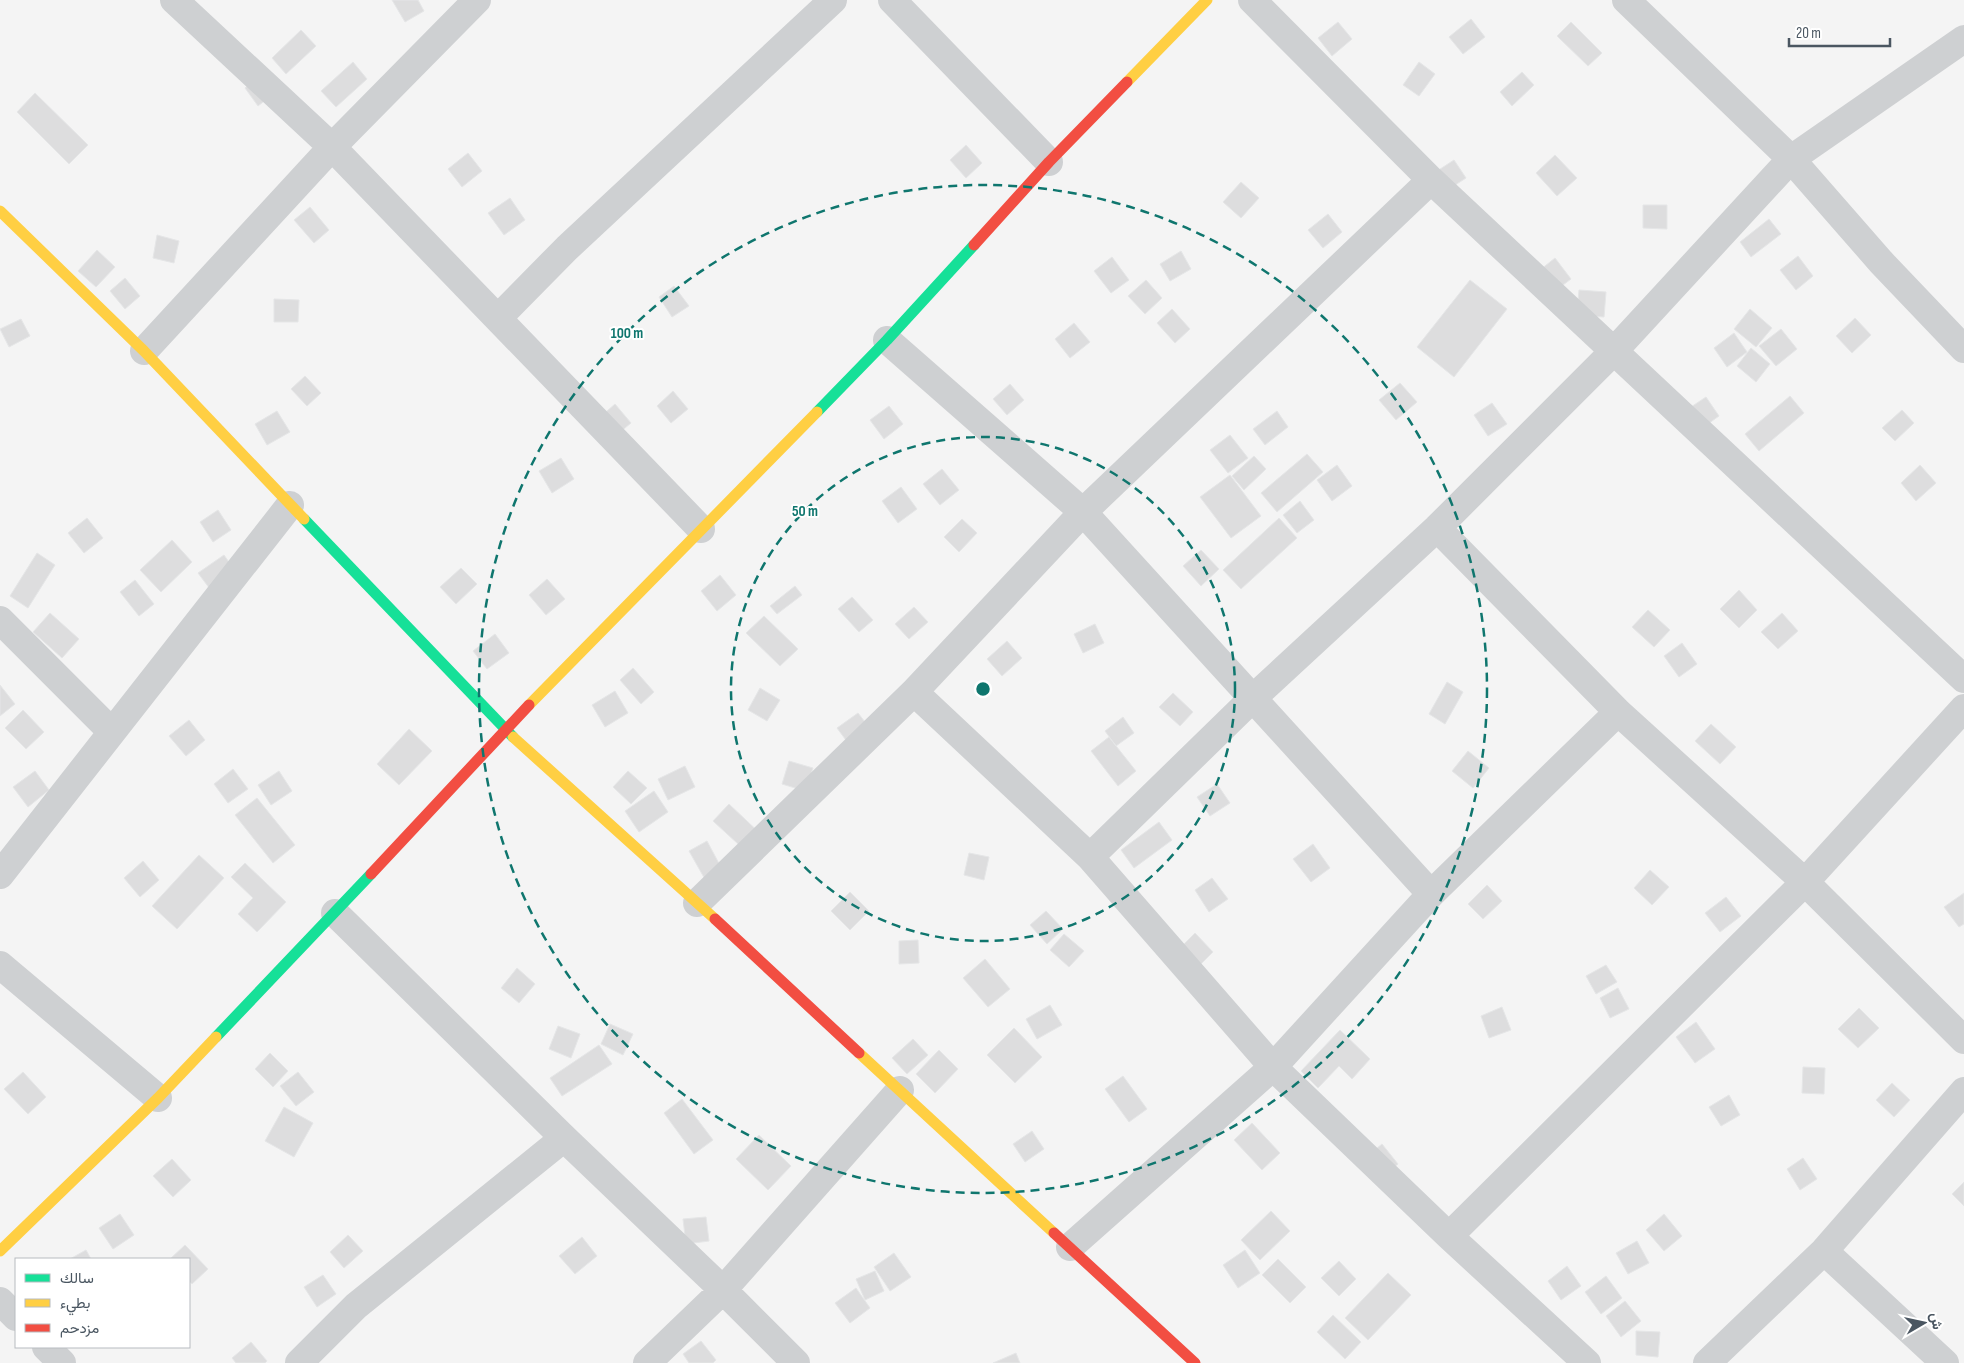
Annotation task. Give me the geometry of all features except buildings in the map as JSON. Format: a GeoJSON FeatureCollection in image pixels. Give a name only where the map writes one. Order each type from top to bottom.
{"type":"FeatureCollection","features":[{"type":"Feature","properties":{"kind":"street"},"geometry":{"type":"LineString","coordinates":[[174,0],[332,147],[702,529]]}},
{"type":"Feature","properties":{"kind":"street"},"geometry":{"type":"LineString","coordinates":[[144,351],[332,147],[477,0]]}},
{"type":"Feature","properties":{"kind":"street"},"geometry":{"type":"LineString","coordinates":[[498,318],[567,248],[833,0]]}},
{"type":"Feature","properties":{"kind":"street"},"geometry":{"type":"LineString","coordinates":[[892,0],[1049,162]]}},
{"type":"Feature","properties":{"kind":"street"},"geometry":{"type":"LineString","coordinates":[[0,1251],[158,1098],[506,730],[887,340],[1049,162],[1207,0]]}},
{"type":"Feature","properties":{"kind":"street"},"geometry":{"type":"LineString","coordinates":[[1252,0],[1431,180],[1964,680]]}},
{"type":"Feature","properties":{"kind":"street"},"geometry":{"type":"LineString","coordinates":[[1626,0],[1791,159],[1881,262],[1964,349]]}},
{"type":"Feature","properties":{"kind":"street"},"geometry":{"type":"LineString","coordinates":[[1090,857],[1253,698],[1437,528],[1614,351],[1791,159],[1964,39]]}},
{"type":"Feature","properties":{"kind":"street"},"geometry":{"type":"LineString","coordinates":[[697,902],[914,692],[1083,512],[1431,180]]}},
{"type":"Feature","properties":{"kind":"street"},"geometry":{"type":"LineString","coordinates":[[0,211],[144,351],[506,730],[697,902],[1195,1363]]}},
{"type":"Feature","properties":{"kind":"street"},"geometry":{"type":"LineString","coordinates":[[887,340],[1083,512],[1431,894]]}},
{"type":"Feature","properties":{"kind":"street"},"geometry":{"type":"LineString","coordinates":[[0,875],[290,505]]}},
{"type":"Feature","properties":{"kind":"street"},"geometry":{"type":"LineString","coordinates":[[1437,528],[1618,712],[1805,882],[1964,1040]]}},
{"type":"Feature","properties":{"kind":"street"},"geometry":{"type":"LineString","coordinates":[[0,620],[112,732]]}},
{"type":"Feature","properties":{"kind":"street"},"geometry":{"type":"LineString","coordinates":[[914,692],[1090,857],[1273,1067],[1449,1236],[1587,1363]]}},
{"type":"Feature","properties":{"kind":"street"},"geometry":{"type":"LineString","coordinates":[[1449,1236],[1805,882],[1964,708]]}},
{"type":"Feature","properties":{"kind":"street"},"geometry":{"type":"LineString","coordinates":[[1070,1247],[1273,1067],[1431,894],[1618,712]]}},
{"type":"Feature","properties":{"kind":"street"},"geometry":{"type":"LineString","coordinates":[[335,913],[796,1363]]}},
{"type":"Feature","properties":{"kind":"street"},"geometry":{"type":"LineString","coordinates":[[0,965],[158,1098]]}},
{"type":"Feature","properties":{"kind":"street"},"geometry":{"type":"LineString","coordinates":[[647,1363],[723,1290],[900,1090]]}},
{"type":"Feature","properties":{"kind":"street"},"geometry":{"type":"LineString","coordinates":[[1707,1363],[1824,1251],[1964,1091]]}},
{"type":"Feature","properties":{"kind":"street"},"geometry":{"type":"LineString","coordinates":[[299,1363],[356,1306],[564,1138]]}},
{"type":"Feature","properties":{"kind":"street"},"geometry":{"type":"LineString","coordinates":[[1824,1251],[1945,1363]]}},
{"type":"Feature","properties":{"kind":"street"},"geometry":{"type":"LineString","coordinates":[[0,1300],[15,1316]]}},
{"type":"Feature","properties":{"kind":"street"},"geometry":{"type":"LineString","coordinates":[[47,1348],[62,1363]]}},
{"type":"Feature","properties":{"kind":"traffic: fast"},"geometry":{"type":"LineString","coordinates":[[817,412],[887,340],[974,245]]}},
{"type":"Feature","properties":{"kind":"traffic: fast"},"geometry":{"type":"LineString","coordinates":[[304,519],[513,737]]}},
{"type":"Feature","properties":{"kind":"traffic: fast"},"geometry":{"type":"LineString","coordinates":[[216,1037],[371,874]]}},
{"type":"Feature","properties":{"kind":"traffic: slow"},"geometry":{"type":"LineString","coordinates":[[1127,82],[1207,0]]}},
{"type":"Feature","properties":{"kind":"traffic: slow"},"geometry":{"type":"LineString","coordinates":[[0,211],[144,351],[304,519]]}},
{"type":"Feature","properties":{"kind":"traffic: slow"},"geometry":{"type":"LineString","coordinates":[[529,705],[817,412]]}},
{"type":"Feature","properties":{"kind":"traffic: slow"},"geometry":{"type":"LineString","coordinates":[[513,737],[715,919]]}},
{"type":"Feature","properties":{"kind":"traffic: slow"},"geometry":{"type":"LineString","coordinates":[[0,1251],[158,1098],[216,1037]]}},
{"type":"Feature","properties":{"kind":"traffic: slow"},"geometry":{"type":"LineString","coordinates":[[859,1053],[1054,1233]]}},
{"type":"Feature","properties":{"kind":"traffic: jam"},"geometry":{"type":"LineString","coordinates":[[974,245],[1049,162],[1127,82]]}},
{"type":"Feature","properties":{"kind":"traffic: jam"},"geometry":{"type":"LineString","coordinates":[[371,874],[529,705]]}},
{"type":"Feature","properties":{"kind":"traffic: jam"},"geometry":{"type":"LineString","coordinates":[[715,919],[859,1053]]}},
{"type":"Feature","properties":{"kind":"traffic: jam"},"geometry":{"type":"LineString","coordinates":[[1054,1233],[1195,1363]]}}]}
